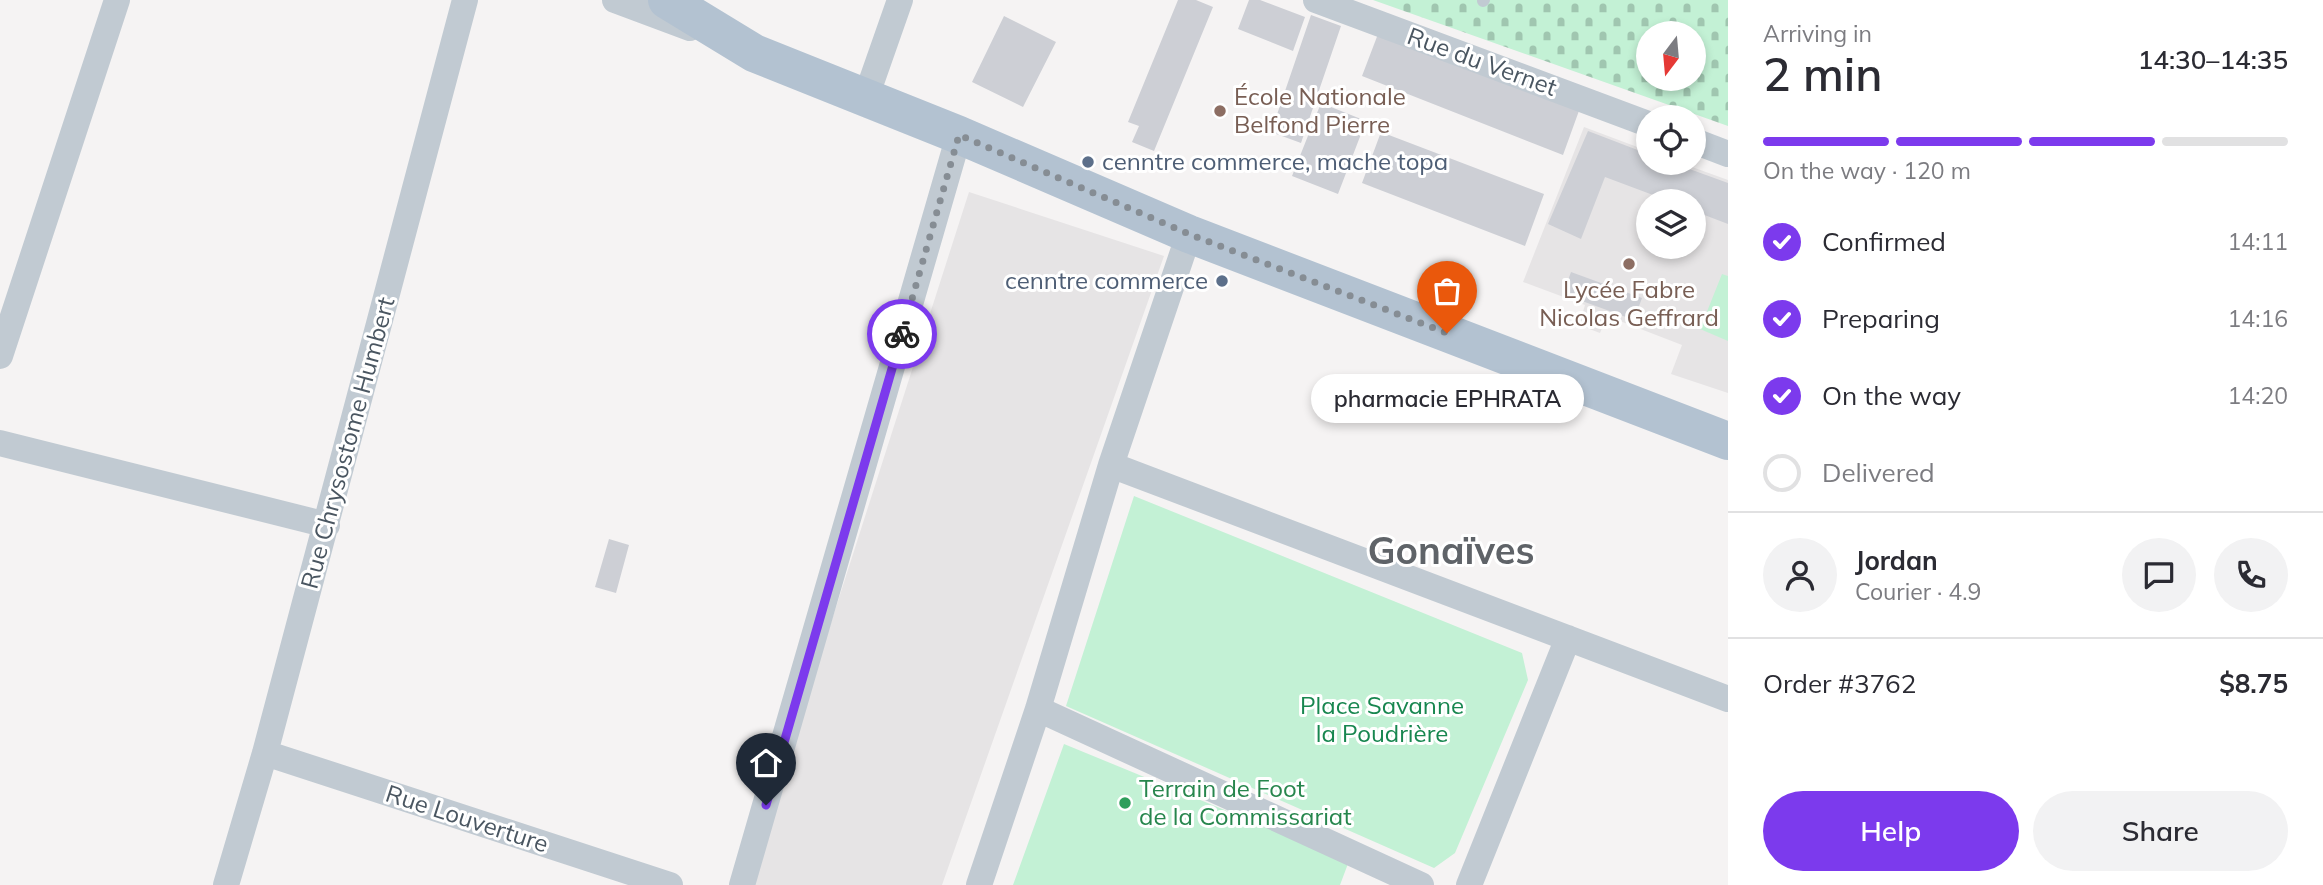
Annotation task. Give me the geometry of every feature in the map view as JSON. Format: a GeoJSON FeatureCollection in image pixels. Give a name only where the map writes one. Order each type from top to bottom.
{"type":"FeatureCollection","features":[{"type":"Feature","properties":{"kind":"main road"},"geometry":{"type":"LineString","coordinates":[[667,0],[754,53],[959,135],[1189,234],[1716,437],[1728,462]]}},
{"type":"Feature","properties":{"kind":"street"},"geometry":{"type":"LineString","coordinates":[[0,356],[117,0]]}},
{"type":"Feature","properties":{"kind":"street","name":"Rue Chrysostome Humbert"},"geometry":{"type":"LineString","coordinates":[[226,885],[327,525],[464,0]]}},
{"type":"Feature","properties":{"kind":"street"},"geometry":{"type":"LineString","coordinates":[[615,0],[754,53]]}},
{"type":"Feature","properties":{"kind":"street"},"geometry":{"type":"LineString","coordinates":[[866,97],[900,0]]}},
{"type":"Feature","properties":{"kind":"street","name":"Rue du Vernet"},"geometry":{"type":"LineString","coordinates":[[1316,0],[1636,120]]}},
{"type":"Feature","properties":{"kind":"street"},"geometry":{"type":"LineString","coordinates":[[742,885],[959,135]]}},
{"type":"Feature","properties":{"kind":"street"},"geometry":{"type":"LineString","coordinates":[[1706,146],[1728,154]]}},
{"type":"Feature","properties":{"kind":"street"},"geometry":{"type":"LineString","coordinates":[[979,885],[1038,709],[1111,465],[1189,234]]}},
{"type":"Feature","properties":{"kind":"street"},"geometry":{"type":"LineString","coordinates":[[0,443],[327,525]]}},
{"type":"Feature","properties":{"kind":"street"},"geometry":{"type":"LineString","coordinates":[[1111,465],[1728,699]]}},
{"type":"Feature","properties":{"kind":"street"},"geometry":{"type":"LineString","coordinates":[[1469,885],[1568,638]]}},
{"type":"Feature","properties":{"kind":"street"},"geometry":{"type":"LineString","coordinates":[[1038,709],[1421,885]]}},
{"type":"Feature","properties":{"kind":"street","name":"Rue Louverture"},"geometry":{"type":"LineString","coordinates":[[265,753],[670,885]]}},
{"type":"Feature","properties":{"kind":"shaded area","name":"Lycée Fabre Nicolas Geffrard"},"geometry":{"type":"Polygon","coordinates":[[[1584,127],[1636,146],[1636,175],[1706,175],[1706,172],[1728,180],[1728,393],[1671,374],[1682,345],[1607,316],[1600,333],[1579,325],[1585,305],[1523,282],[1584,127]]]}},
{"type":"Feature","properties":{"kind":"shaded area"},"geometry":{"type":"Polygon","coordinates":[[[969,192],[1164,256],[942,885],[747,885],[969,192]]]}},
{"type":"Feature","properties":{"kind":"green space"},"geometry":{"type":"Polygon","coordinates":[[[1373,0],[1728,0],[1728,126],[1706,118],[1706,105],[1669,105],[1373,0]]]}},
{"type":"Feature","properties":{"kind":"green space"},"geometry":{"type":"Polygon","coordinates":[[[1722,274],[1728,276],[1728,341],[1700,329],[1722,274]]]}},
{"type":"Feature","properties":{"kind":"green space","name":"Place Savanne la Poudrière"},"geometry":{"type":"Polygon","coordinates":[[[1134,496],[1522,653],[1528,680],[1455,853],[1434,868],[1066,706],[1134,496]]]}},
{"type":"Feature","properties":{"kind":"green space","name":"Terrain de Foot de la Commissariat"},"geometry":{"type":"Polygon","coordinates":[[[1064,744],[1349,861],[1340,885],[1013,885],[1064,744]]]}},
{"type":"Feature","properties":{"kind":"building"},"geometry":{"type":"Polygon","coordinates":[[[1178,0],[1196,0],[1213,7],[1154,151],[1132,142],[1139,126],[1128,122],[1178,0]]]}},
{"type":"Feature","properties":{"kind":"building"},"geometry":{"type":"Polygon","coordinates":[[[1249,0],[1260,0],[1305,17],[1293,51],[1238,29],[1249,0]]]}},
{"type":"Feature","properties":{"kind":"building"},"geometry":{"type":"Polygon","coordinates":[[[1311,15],[1341,26],[1301,143],[1271,132],[1311,15]]]}},
{"type":"Feature","properties":{"kind":"building"},"geometry":{"type":"Polygon","coordinates":[[[1004,16],[1056,42],[1023,107],[972,82],[1004,16]]]}},
{"type":"Feature","properties":{"kind":"building"},"geometry":{"type":"Polygon","coordinates":[[[1378,34],[1580,108],[1563,155],[1362,76],[1378,34]]]}},
{"type":"Feature","properties":{"kind":"building"},"geometry":{"type":"Polygon","coordinates":[[[1321,103],[1366,121],[1338,194],[1292,176],[1321,103]]]}},
{"type":"Feature","properties":{"kind":"building"},"geometry":{"type":"Polygon","coordinates":[[[1588,131],[1636,149],[1636,175],[1706,175],[1728,183],[1728,224],[1706,216],[1706,189],[1637,189],[1605,177],[1581,239],[1548,224],[1588,131]]]}},
{"type":"Feature","properties":{"kind":"building"},"geometry":{"type":"Polygon","coordinates":[[[1381,132],[1544,194],[1525,246],[1362,183],[1381,132]]]}},
{"type":"Feature","properties":{"kind":"building"},"geometry":{"type":"Polygon","coordinates":[[[1571,272],[1642,298],[1634,320],[1563,294],[1571,272]]]}},
{"type":"Feature","properties":{"kind":"building"},"geometry":{"type":"Polygon","coordinates":[[[609,539],[629,545],[616,593],[595,587],[609,539]]]}},
{"type":"Feature","properties":{"kind":"way so far"},"geometry":{"type":"LineString","coordinates":[[902,334],[959,135],[1189,234],[1447,333]]}},
{"type":"Feature","properties":{"kind":"place","name":"École Nationale Belfond Pierre"},"geometry":{"type":"Point","coordinates":[1220,111]}},
{"type":"Feature","properties":{"kind":"place","name":"cenntre commerce, mache topa"},"geometry":{"type":"Point","coordinates":[1088,162]}},
{"type":"Feature","properties":{"kind":"place","name":"Lycée Fabre Nicolas Geffrard"},"geometry":{"type":"Point","coordinates":[1629,264]}},
{"type":"Feature","properties":{"kind":"place","name":"cenntre commerce"},"geometry":{"type":"Point","coordinates":[1222,281]}},
{"type":"Feature","properties":{"kind":"place","name":"pharmacie EPHRATA"},"geometry":{"type":"Point","coordinates":[1447,333]}},
{"type":"Feature","properties":{"kind":"place","name":"Terrain de Foot de la Commissariat"},"geometry":{"type":"Point","coordinates":[1125,803]}},
{"type":"Feature","properties":{"kind":"district","name":"Gonaïves"},"geometry":{"type":"Point","coordinates":[1451,551]}},
{"type":"Feature","properties":{"kind":"route"},"geometry":{"type":"LineString","coordinates":[[766,805],[902,334]]}}]}
